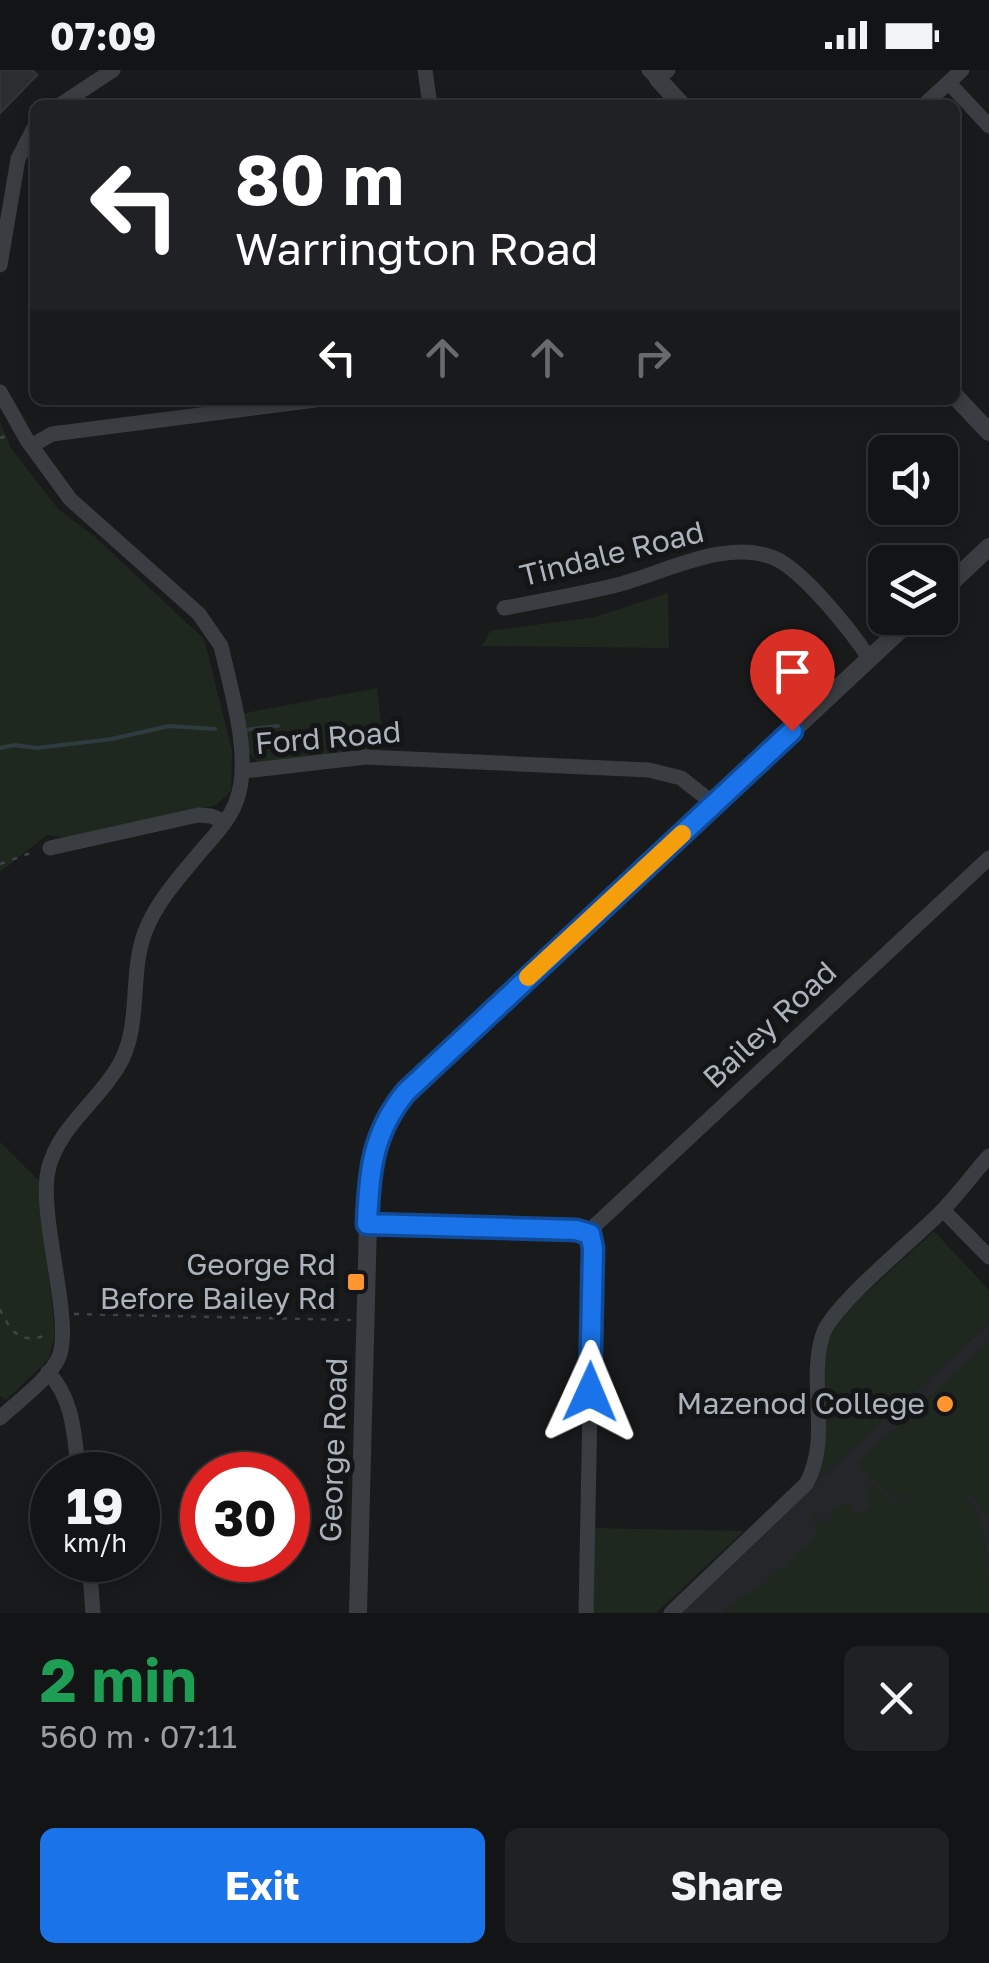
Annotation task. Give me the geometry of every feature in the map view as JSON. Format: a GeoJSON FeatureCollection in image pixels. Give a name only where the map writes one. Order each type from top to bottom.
{"type":"FeatureCollection","features":[{"type":"Feature","properties":{"kind":"street"},"geometry":{"type":"LineString","coordinates":[[68,100],[113,70]]}},
{"type":"Feature","properties":{"kind":"street"},"geometry":{"type":"LineString","coordinates":[[425,70],[429,100]]}},
{"type":"Feature","properties":{"kind":"street"},"geometry":{"type":"LineString","coordinates":[[930,100],[962,70]]}},
{"type":"Feature","properties":{"kind":"street"},"geometry":{"type":"LineString","coordinates":[[658,73],[678,100]]}},
{"type":"Feature","properties":{"kind":"street"},"geometry":{"type":"LineString","coordinates":[[949,83],[989,126]]}},
{"type":"Feature","properties":{"kind":"street"},"geometry":{"type":"LineString","coordinates":[[0,266],[8,165],[30,133]]}},
{"type":"Feature","properties":{"kind":"street"},"geometry":{"type":"LineString","coordinates":[[0,392],[31,446],[82,512],[213,630],[223,657],[244,771]]}},
{"type":"Feature","properties":{"kind":"street"},"geometry":{"type":"LineString","coordinates":[[960,401],[989,432]]}},
{"type":"Feature","properties":{"kind":"street"},"geometry":{"type":"LineString","coordinates":[[31,446],[52,434],[277,405]]}},
{"type":"Feature","properties":{"kind":"street"},"geometry":{"type":"LineString","coordinates":[[958,576],[989,547]]}},
{"type":"Feature","properties":{"kind":"street","name":"Tindale Road"},"geometry":{"type":"LineString","coordinates":[[504,608],[623,583],[705,557],[764,555],[799,575],[869,658]]}},
{"type":"Feature","properties":{"kind":"street","name":"George Road"},"geometry":{"type":"LineString","coordinates":[[358,1613],[367,1224],[373,1152],[384,1124],[398,1102],[894,635]]}},
{"type":"Feature","properties":{"kind":"street","name":"Ford Road"},"geometry":{"type":"LineString","coordinates":[[0,1418],[48,1372],[60,1355],[64,1321],[46,1190],[48,1168],[64,1135],[123,1058],[148,924],[162,899],[225,822],[236,803],[244,771],[366,756],[649,770],[681,778],[714,804]]}},
{"type":"Feature","properties":{"kind":"street"},"geometry":{"type":"LineString","coordinates":[[50,848],[198,815],[225,822]]}},
{"type":"Feature","properties":{"kind":"street","name":"Bailey Road"},"geometry":{"type":"LineString","coordinates":[[588,1232],[989,858]]}},
{"type":"Feature","properties":{"kind":"street"},"geometry":{"type":"LineString","coordinates":[[670,1613],[806,1484],[815,1464],[819,1350],[824,1330],[846,1302],[942,1210],[989,1156]]}},
{"type":"Feature","properties":{"kind":"street"},"geometry":{"type":"LineString","coordinates":[[942,1210],[989,1257]]}},
{"type":"Feature","properties":{"kind":"street"},"geometry":{"type":"LineString","coordinates":[[367,1224],[588,1232],[593,1248],[586,1613]]}},
{"type":"Feature","properties":{"kind":"street"},"geometry":{"type":"LineString","coordinates":[[48,1372],[69,1403],[75,1452]]}},
{"type":"Feature","properties":{"kind":"street"},"geometry":{"type":"LineString","coordinates":[[91,1582],[93,1613]]}},
{"type":"Feature","properties":{"kind":"path"},"geometry":{"type":"LineString","coordinates":[[0,438],[14,433]]}},
{"type":"Feature","properties":{"kind":"path"},"geometry":{"type":"LineString","coordinates":[[0,864],[50,848]]}},
{"type":"Feature","properties":{"kind":"path"},"geometry":{"type":"LineString","coordinates":[[0,1309],[7,1327],[25,1338],[38,1338],[64,1321],[358,1320]]}},
{"type":"Feature","properties":{"kind":"shaded area"},"geometry":{"type":"Polygon","coordinates":[[[0,422],[11,448],[58,509],[94,536],[204,639],[232,750],[231,791],[216,805],[73,839],[47,835],[0,872],[0,422]]]}},
{"type":"Feature","properties":{"kind":"shaded area"},"geometry":{"type":"Polygon","coordinates":[[[668,593],[669,648],[482,646],[490,631],[595,617],[668,593]]]}},
{"type":"Feature","properties":{"kind":"shaded area"},"geometry":{"type":"Polygon","coordinates":[[[377,688],[384,749],[258,762],[248,752],[240,714],[377,688]]]}},
{"type":"Feature","properties":{"kind":"shaded area"},"geometry":{"type":"Polygon","coordinates":[[[0,1142],[39,1181],[55,1335],[48,1360],[6,1400],[0,1396],[0,1142]]]}},
{"type":"Feature","properties":{"kind":"shaded area"},"geometry":{"type":"Polygon","coordinates":[[[934,1231],[989,1290],[989,1323],[812,1486],[822,1333],[934,1231]]]}},
{"type":"Feature","properties":{"kind":"shaded area","name":"Mazenod College"},"geometry":{"type":"Polygon","coordinates":[[[989,1323],[989,1613],[680,1613],[812,1486],[989,1323]]]}},
{"type":"Feature","properties":{"kind":"shaded area","name":"Mazenod College"},"geometry":{"type":"Polygon","coordinates":[[[989,1342],[989,1518],[970,1494],[961,1498],[977,1513],[982,1528],[989,1613],[724,1613],[773,1576],[819,1532],[812,1518],[815,1514],[823,1524],[835,1516],[832,1511],[849,1503],[856,1515],[871,1508],[864,1495],[874,1483],[893,1504],[904,1496],[911,1499],[907,1493],[894,1500],[857,1463],[989,1342]]]}},
{"type":"Feature","properties":{"kind":"shaded area"},"geometry":{"type":"Polygon","coordinates":[[[592,1528],[744,1531],[656,1613],[591,1613],[592,1528]]]}},
{"type":"Feature","properties":{"kind":"building"},"geometry":{"type":"Polygon","coordinates":[[[0,70],[32,70],[37,75],[0,113],[0,70]]]}},
{"type":"Feature","properties":{"kind":"waterway"},"geometry":{"type":"LineString","coordinates":[[0,748],[112,739],[169,726],[215,729]]}},
{"type":"Feature","properties":{"kind":"waterway"},"geometry":{"type":"LineString","coordinates":[[243,730],[278,726]]}},
{"type":"Feature","properties":{"kind":"slow traffic"},"geometry":{"type":"LineString","coordinates":[[528,977],[682,834]]}},
{"type":"Feature","properties":{"kind":"place","name":"George Rd Before Bailey Rd"},"geometry":{"type":"Point","coordinates":[356,1282]}},
{"type":"Feature","properties":{"kind":"place","name":"Mazenod College"},"geometry":{"type":"Point","coordinates":[945,1404]}},
{"type":"Feature","properties":{"kind":"route"},"geometry":{"type":"LineString","coordinates":[[590,1392],[590,1234],[576,1230],[367,1224],[370,1167],[377,1138],[406,1092],[792,731]]}}]}
